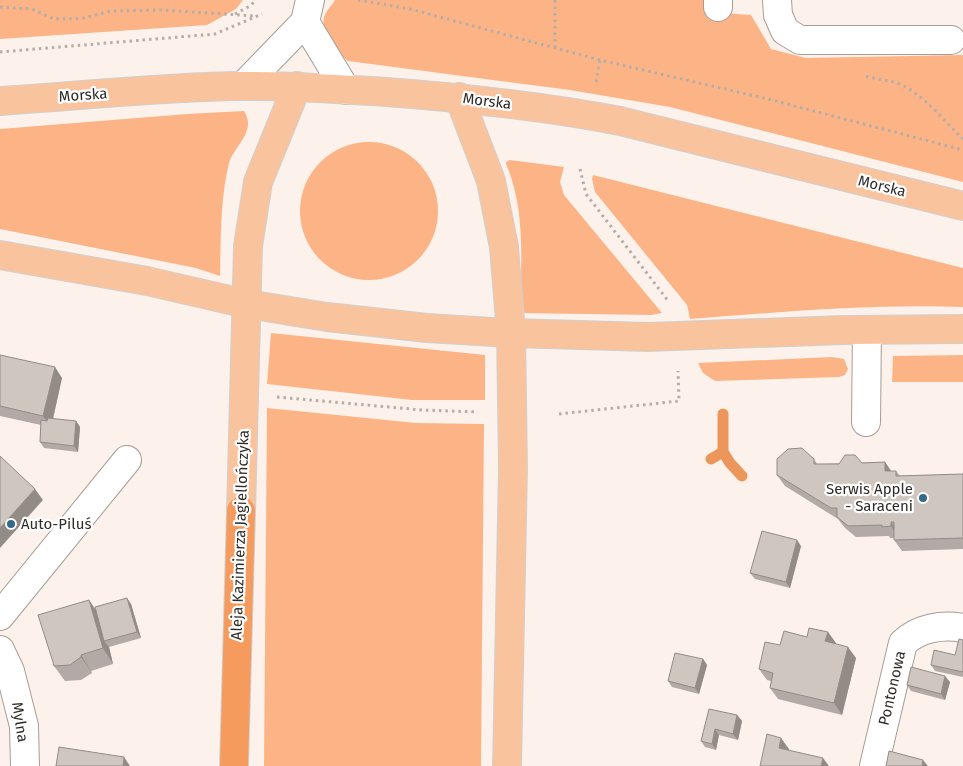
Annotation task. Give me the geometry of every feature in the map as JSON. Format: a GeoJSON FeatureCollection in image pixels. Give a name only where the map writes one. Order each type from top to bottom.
{"type":"FeatureCollection","features":[{"type":"Feature","properties":{"kind":"highway","name":"Aleja Kazimierza Jagiellończyka"},"geometry":{"type":"LineString","coordinates":[[234,766],[241,511]]}},
{"type":"Feature","properties":{"kind":"main road","name":"Morska"},"geometry":{"type":"LineString","coordinates":[[0,101],[243,86],[297,86],[459,97],[590,115],[620,121],[963,206]]}},
{"type":"Feature","properties":{"kind":"main road","name":"Aleja Kazimierza Jagiellończyka"},"geometry":{"type":"LineString","coordinates":[[241,511],[248,246],[258,182],[297,86]]}},
{"type":"Feature","properties":{"kind":"main road"},"geometry":{"type":"LineString","coordinates":[[459,97],[491,182],[504,248],[511,333],[513,468],[507,766]]}},
{"type":"Feature","properties":{"kind":"main road"},"geometry":{"type":"LineString","coordinates":[[0,255],[147,282],[247,304],[327,317],[427,328],[511,333],[648,337],[963,329]]}},
{"type":"Feature","properties":{"kind":"street"},"geometry":{"type":"LineString","coordinates":[[777,0],[778,15],[785,31],[800,40],[951,40]]}},
{"type":"Feature","properties":{"kind":"street"},"geometry":{"type":"LineString","coordinates":[[243,86],[308,11],[346,90]]}},
{"type":"Feature","properties":{"kind":"street"},"geometry":{"type":"LineString","coordinates":[[866,422],[867,330]]}},
{"type":"Feature","properties":{"kind":"street"},"geometry":{"type":"LineString","coordinates":[[0,616],[127,460]]}},
{"type":"Feature","properties":{"kind":"street","name":"Pontonowa"},"geometry":{"type":"LineString","coordinates":[[874,766],[903,642],[924,629],[941,627],[963,628]]}},
{"type":"Feature","properties":{"kind":"street","name":"Mylna"},"geometry":{"type":"LineString","coordinates":[[0,650],[10,671],[24,726],[25,766]]}},
{"type":"Feature","properties":{"kind":"path"},"geometry":{"type":"LineString","coordinates":[[234,14],[250,6],[256,0]]}},
{"type":"Feature","properties":{"kind":"path"},"geometry":{"type":"LineString","coordinates":[[358,0],[410,9],[600,60],[768,99],[963,150]]}},
{"type":"Feature","properties":{"kind":"path"},"geometry":{"type":"LineString","coordinates":[[555,0],[555,48]]}},
{"type":"Feature","properties":{"kind":"path"},"geometry":{"type":"LineString","coordinates":[[0,7],[32,9],[54,19],[84,18],[111,12],[161,10],[259,16]]}},
{"type":"Feature","properties":{"kind":"path"},"geometry":{"type":"LineString","coordinates":[[0,52],[215,34],[268,11]]}},
{"type":"Feature","properties":{"kind":"path"},"geometry":{"type":"LineString","coordinates":[[595,86],[600,60]]}},
{"type":"Feature","properties":{"kind":"path"},"geometry":{"type":"LineString","coordinates":[[861,74],[902,85],[926,100],[943,121],[963,139]]}},
{"type":"Feature","properties":{"kind":"path"},"geometry":{"type":"LineString","coordinates":[[580,169],[586,194],[668,302],[671,310]]}},
{"type":"Feature","properties":{"kind":"path"},"geometry":{"type":"LineString","coordinates":[[559,414],[679,402],[678,369]]}},
{"type":"Feature","properties":{"kind":"path"},"geometry":{"type":"LineString","coordinates":[[276,397],[422,410],[483,412]]}},
{"type":"Feature","properties":{"kind":"shaded area"},"geometry":{"type":"Polygon","coordinates":[[[0,0],[243,0],[236,9],[207,25],[0,39],[0,0]]]}},
{"type":"Feature","properties":{"kind":"shaded area"},"geometry":{"type":"Polygon","coordinates":[[[335,0],[707,0],[708,12],[751,15],[771,49],[806,58],[963,55],[963,182],[670,107],[570,90],[348,61],[327,35],[323,23],[324,17],[335,0]]]}},
{"type":"Feature","properties":{"kind":"shaded area"},"geometry":{"type":"Polygon","coordinates":[[[244,111],[247,118],[247,131],[232,156],[226,177],[220,276],[196,268],[0,229],[0,129],[244,111]]]}},
{"type":"Feature","properties":{"kind":"shaded area"},"geometry":{"type":"Polygon","coordinates":[[[369,142],[395,148],[418,162],[432,185],[438,211],[432,237],[418,260],[395,274],[369,280],[343,274],[320,260],[306,237],[300,211],[306,185],[320,162],[343,148],[369,142]]]}},
{"type":"Feature","properties":{"kind":"shaded area"},"geometry":{"type":"Polygon","coordinates":[[[510,160],[564,167],[560,182],[564,195],[662,313],[651,315],[520,313],[521,237],[517,200],[506,164],[510,160]]]}},
{"type":"Feature","properties":{"kind":"shaded area"},"geometry":{"type":"Polygon","coordinates":[[[593,175],[963,268],[963,307],[860,308],[690,319],[687,305],[595,192],[593,175]]]}},
{"type":"Feature","properties":{"kind":"shaded area"},"geometry":{"type":"Polygon","coordinates":[[[271,333],[485,355],[485,400],[412,400],[267,384],[271,333]]]}},
{"type":"Feature","properties":{"kind":"shaded area"},"geometry":{"type":"Polygon","coordinates":[[[963,355],[963,382],[892,382],[893,356],[963,355]]]}},
{"type":"Feature","properties":{"kind":"shaded area"},"geometry":{"type":"Polygon","coordinates":[[[832,357],[844,359],[848,369],[845,375],[839,377],[715,381],[703,373],[698,363],[832,357]]]}},
{"type":"Feature","properties":{"kind":"shaded area"},"geometry":{"type":"Polygon","coordinates":[[[267,408],[416,423],[484,424],[481,766],[264,766],[267,408]]]}},
{"type":"Feature","properties":{"kind":"building"},"geometry":{"type":"Polygon","coordinates":[[[0,355],[55,367],[43,416],[0,406],[0,355]]]}},
{"type":"Feature","properties":{"kind":"building"},"geometry":{"type":"Polygon","coordinates":[[[48,418],[76,421],[74,446],[40,442],[41,420],[47,421],[48,418]]]}},
{"type":"Feature","properties":{"kind":"building"},"geometry":{"type":"Polygon","coordinates":[[[802,448],[814,459],[814,464],[839,464],[845,455],[855,455],[862,463],[885,462],[885,471],[896,471],[896,476],[963,474],[963,538],[894,540],[894,522],[891,522],[891,526],[882,527],[882,525],[848,526],[837,517],[837,508],[831,508],[777,475],[777,459],[788,449],[802,448]]]}},
{"type":"Feature","properties":{"kind":"building"},"geometry":{"type":"Polygon","coordinates":[[[0,456],[35,489],[0,528],[0,456]]]}},
{"type":"Feature","properties":{"kind":"building"},"geometry":{"type":"Polygon","coordinates":[[[762,531],[797,540],[786,582],[750,573],[762,531]]]}},
{"type":"Feature","properties":{"kind":"building"},"geometry":{"type":"Polygon","coordinates":[[[127,598],[137,632],[104,641],[95,607],[127,598]]]}},
{"type":"Feature","properties":{"kind":"building"},"geometry":{"type":"Polygon","coordinates":[[[89,600],[103,648],[81,655],[70,665],[54,666],[38,615],[89,600]]]}},
{"type":"Feature","properties":{"kind":"building"},"geometry":{"type":"Polygon","coordinates":[[[809,628],[828,632],[825,641],[848,647],[834,703],[770,688],[773,673],[759,669],[765,642],[780,645],[784,631],[807,637],[809,628]]]}},
{"type":"Feature","properties":{"kind":"building"},"geometry":{"type":"Polygon","coordinates":[[[959,639],[963,640],[963,672],[931,665],[934,650],[955,655],[959,639]]]}},
{"type":"Feature","properties":{"kind":"building"},"geometry":{"type":"Polygon","coordinates":[[[675,653],[703,659],[695,688],[668,681],[675,653]]]}},
{"type":"Feature","properties":{"kind":"building"},"geometry":{"type":"Polygon","coordinates":[[[911,667],[945,676],[941,694],[907,685],[911,667]]]}},
{"type":"Feature","properties":{"kind":"building"},"geometry":{"type":"Polygon","coordinates":[[[709,709],[737,715],[733,734],[715,729],[712,744],[701,741],[709,709]]]}},
{"type":"Feature","properties":{"kind":"building"},"geometry":{"type":"Polygon","coordinates":[[[767,734],[781,738],[779,748],[823,758],[821,766],[760,766],[767,734]]]}},
{"type":"Feature","properties":{"kind":"building"},"geometry":{"type":"Polygon","coordinates":[[[59,747],[124,757],[123,766],[56,766],[59,747]]]}},
{"type":"Feature","properties":{"kind":"building"},"geometry":{"type":"Polygon","coordinates":[[[889,751],[923,760],[922,766],[886,766],[889,751]]]}},
{"type":"Feature","properties":{"kind":"waterway"},"geometry":{"type":"LineString","coordinates":[[723,414],[723,452],[742,476]]}},
{"type":"Feature","properties":{"kind":"waterway"},"geometry":{"type":"LineString","coordinates":[[711,459],[723,452]]}},
{"type":"Feature","properties":{"kind":"place","name":"Serwis Apple - Saraceni"},"geometry":{"type":"Point","coordinates":[923,498]}},
{"type":"Feature","properties":{"kind":"place","name":"Auto-Piluś"},"geometry":{"type":"Point","coordinates":[11,524]}}]}
